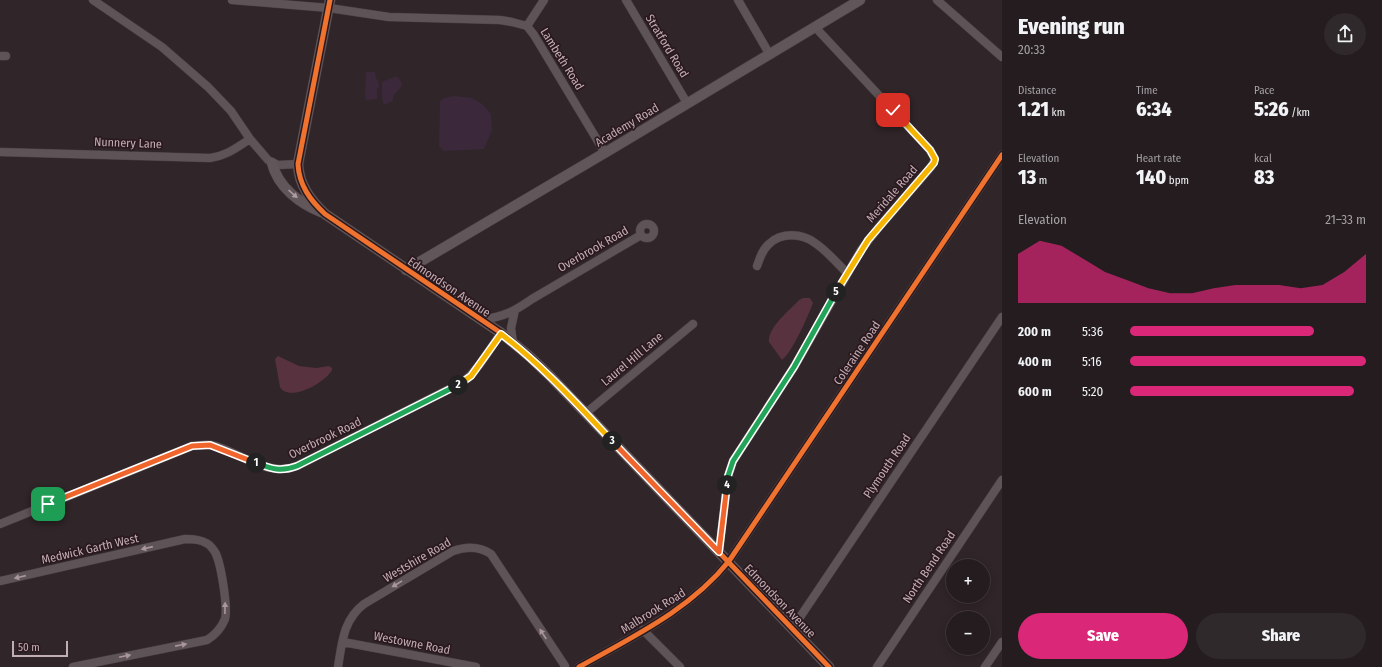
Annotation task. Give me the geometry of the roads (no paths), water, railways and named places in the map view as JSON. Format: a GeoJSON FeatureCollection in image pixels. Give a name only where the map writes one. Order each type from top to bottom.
{"type":"FeatureCollection","features":[{"type":"Feature","properties":{"kind":"main road","name":"Academy Road"},"geometry":{"type":"LineString","coordinates":[[406,270],[770,55],[815,27],[847,4],[860,0]]}},
{"type":"Feature","properties":{"kind":"main road","name":"Edmondson Avenue"},"geometry":{"type":"LineString","coordinates":[[329,4],[298,164],[304,189],[316,206],[325,214],[501,334],[549,375],[829,667]]}},
{"type":"Feature","properties":{"kind":"main road"},"geometry":{"type":"LineString","coordinates":[[272,163],[274,172],[280,183],[294,197],[308,207],[325,214]]}},
{"type":"Feature","properties":{"kind":"street"},"geometry":{"type":"LineString","coordinates":[[93,0],[162,47],[208,87],[230,111],[250,139],[268,160],[278,165],[298,164]]}},
{"type":"Feature","properties":{"kind":"street","name":"Lambeth Road"},"geometry":{"type":"LineString","coordinates":[[232,0],[329,4],[389,17],[500,20],[526,26],[543,48],[604,153]]}},
{"type":"Feature","properties":{"kind":"street"},"geometry":{"type":"LineString","coordinates":[[526,26],[544,0]]}},
{"type":"Feature","properties":{"kind":"street","name":"Stratford Road"},"geometry":{"type":"LineString","coordinates":[[626,0],[688,103]]}},
{"type":"Feature","properties":{"kind":"street"},"geometry":{"type":"LineString","coordinates":[[738,0],[770,55]]}},
{"type":"Feature","properties":{"kind":"street"},"geometry":{"type":"LineString","coordinates":[[937,0],[1002,57]]}},
{"type":"Feature","properties":{"kind":"street","name":"Meridale Road"},"geometry":{"type":"LineString","coordinates":[[719,552],[728,476],[733,461],[794,367],[847,273],[868,240],[931,168],[935,159],[930,150],[815,27]]}},
{"type":"Feature","properties":{"kind":"street","name":"Nunnery Lane"},"geometry":{"type":"LineString","coordinates":[[0,152],[210,158],[228,154],[250,139]]}},
{"type":"Feature","properties":{"kind":"street","name":"Coleraine Road"},"geometry":{"type":"LineString","coordinates":[[728,561],[1002,155]]}},
{"type":"Feature","properties":{"kind":"street","name":"Overbrook Road"},"geometry":{"type":"LineString","coordinates":[[481,320],[504,315],[515,310],[641,235]]}},
{"type":"Feature","properties":{"kind":"street"},"geometry":{"type":"LineString","coordinates":[[757,266],[762,252],[769,244],[775,239],[792,235],[808,238],[816,243],[847,273]]}},
{"type":"Feature","properties":{"kind":"street"},"geometry":{"type":"LineString","coordinates":[[513,343],[511,328],[515,310]]}},
{"type":"Feature","properties":{"kind":"street","name":"Plymouth Road"},"geometry":{"type":"LineString","coordinates":[[792,629],[1002,317]]}},
{"type":"Feature","properties":{"kind":"street","name":"Laurel Hill Lane"},"geometry":{"type":"LineString","coordinates":[[586,413],[693,324]]}},
{"type":"Feature","properties":{"kind":"street","name":"Overbrook Road"},"geometry":{"type":"LineString","coordinates":[[0,524],[192,446],[210,445],[274,469],[281,470],[293,467],[463,382],[471,376],[501,334]]}},
{"type":"Feature","properties":{"kind":"street","name":"North Bend Road"},"geometry":{"type":"LineString","coordinates":[[877,667],[1002,480]]}},
{"type":"Feature","properties":{"kind":"street","name":"Medwick Garth West"},"geometry":{"type":"LineString","coordinates":[[0,581],[185,539],[192,539],[206,543],[214,551],[218,561],[226,602],[226,612],[221,627],[207,640],[74,667]]}},
{"type":"Feature","properties":{"kind":"street","name":"Westshire Road"},"geometry":{"type":"LineString","coordinates":[[338,667],[346,627],[356,610],[453,551],[472,547],[484,549],[491,554],[566,667]]}},
{"type":"Feature","properties":{"kind":"street","name":"Malbrook Road"},"geometry":{"type":"LineString","coordinates":[[579,667],[675,612],[716,577],[728,561]]}},
{"type":"Feature","properties":{"kind":"street"},"geometry":{"type":"LineString","coordinates":[[643,630],[680,667]]}},
{"type":"Feature","properties":{"kind":"street","name":"Westowne Road"},"geometry":{"type":"LineString","coordinates":[[343,642],[476,667]]}},
{"type":"Feature","properties":{"kind":"street"},"geometry":{"type":"LineString","coordinates":[[985,667],[1002,642]]}}]}
